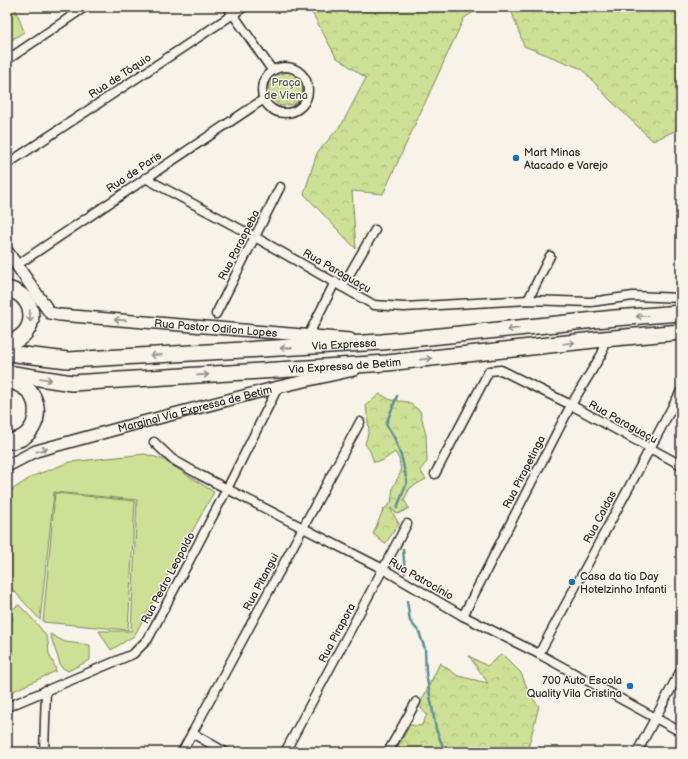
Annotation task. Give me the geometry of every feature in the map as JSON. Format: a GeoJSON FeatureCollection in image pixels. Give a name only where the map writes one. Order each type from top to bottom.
{"type":"FeatureCollection","features":[{"type":"Feature","properties":{"kind":"highway"},"geometry":{"type":"LineString","coordinates":[[7,289],[13,290],[21,295],[27,302],[31,321],[28,330],[21,338],[7,343]]}},
{"type":"Feature","properties":{"kind":"highway","name":"Via Expressa"},"geometry":{"type":"LineString","coordinates":[[7,353],[68,360],[382,342],[681,312]]}},
{"type":"Feature","properties":{"kind":"highway","name":"Via Expressa de Betim"},"geometry":{"type":"LineString","coordinates":[[7,373],[72,383],[387,363],[603,339],[681,332]]}},
{"type":"Feature","properties":{"kind":"highway"},"geometry":{"type":"LineString","coordinates":[[7,379],[20,384],[28,390],[34,397],[37,406],[37,416],[34,426],[20,439],[7,441]]}},
{"type":"Feature","properties":{"kind":"street"},"geometry":{"type":"LineString","coordinates":[[7,60],[85,7]]}},
{"type":"Feature","properties":{"kind":"street"},"geometry":{"type":"LineString","coordinates":[[228,7],[272,70]]}},
{"type":"Feature","properties":{"kind":"street","name":"Rua de Tóquio"},"geometry":{"type":"LineString","coordinates":[[7,164],[244,7]]}},
{"type":"Feature","properties":{"kind":"street"},"geometry":{"type":"LineString","coordinates":[[286,66],[294,68],[305,78],[308,85],[308,92],[306,100],[302,106],[288,113],[281,113],[268,105],[262,91],[266,76],[272,70],[286,66]]}},
{"type":"Feature","properties":{"kind":"street","name":"Rua de Paris"},"geometry":{"type":"LineString","coordinates":[[12,263],[145,178],[264,98]]}},
{"type":"Feature","properties":{"kind":"street","name":"Rua Paraguaçu"},"geometry":{"type":"LineString","coordinates":[[145,178],[255,237],[374,305],[404,307],[528,300],[585,302],[633,296],[681,298]]}},
{"type":"Feature","properties":{"kind":"street","name":"Rua Paraopeba"},"geometry":{"type":"LineString","coordinates":[[216,314],[280,187]]}},
{"type":"Feature","properties":{"kind":"street"},"geometry":{"type":"LineString","coordinates":[[309,334],[375,230]]}},
{"type":"Feature","properties":{"kind":"street"},"geometry":{"type":"LineString","coordinates":[[7,251],[12,263]]}},
{"type":"Feature","properties":{"kind":"street"},"geometry":{"type":"LineString","coordinates":[[528,300],[550,256]]}},
{"type":"Feature","properties":{"kind":"street","name":"Rua Pastor Odilon Lopes"},"geometry":{"type":"LineString","coordinates":[[12,263],[50,313],[309,334],[382,342]]}},
{"type":"Feature","properties":{"kind":"street","name":"Rua Pirapetinga"},"geometry":{"type":"LineString","coordinates":[[463,616],[571,406],[603,352],[603,339]]}},
{"type":"Feature","properties":{"kind":"street","name":"Marginal Via Expressa de Betim"},"geometry":{"type":"LineString","coordinates":[[7,466],[36,451],[135,424],[278,387],[387,363]]}},
{"type":"Feature","properties":{"kind":"street","name":"Rua Paraguaçu"},"geometry":{"type":"LineString","coordinates":[[435,474],[489,371],[501,370],[681,465]]}},
{"type":"Feature","properties":{"kind":"street","name":"Rua Pedro Leopoldo"},"geometry":{"type":"LineString","coordinates":[[7,707],[133,654],[148,639],[227,489],[278,387]]}},
{"type":"Feature","properties":{"kind":"street","name":"Rua Caldas"},"geometry":{"type":"LineString","coordinates":[[539,654],[681,391]]}},
{"type":"Feature","properties":{"kind":"street","name":"Rua Pitangui"},"geometry":{"type":"LineString","coordinates":[[182,752],[360,422]]}},
{"type":"Feature","properties":{"kind":"street","name":"Rua Patrocínio"},"geometry":{"type":"LineString","coordinates":[[154,442],[172,459],[383,569],[463,616],[539,654],[681,732]]}},
{"type":"Feature","properties":{"kind":"street","name":"Rua Pirapora"},"geometry":{"type":"LineString","coordinates":[[286,752],[407,524]]}},
{"type":"Feature","properties":{"kind":"street"},"geometry":{"type":"LineString","coordinates":[[637,752],[681,670]]}},
{"type":"Feature","properties":{"kind":"street"},"geometry":{"type":"LineString","coordinates":[[44,752],[46,690]]}},
{"type":"Feature","properties":{"kind":"street"},"geometry":{"type":"LineString","coordinates":[[388,752],[416,702]]}},
{"type":"Feature","properties":{"kind":"street"},"geometry":{"type":"LineString","coordinates":[[192,733],[225,752]]}},
{"type":"Feature","properties":{"kind":"green space"},"geometry":{"type":"Polygon","coordinates":[[[7,7],[15,7],[24,32],[7,43],[7,7]]]}},
{"type":"Feature","properties":{"kind":"green space"},"geometry":{"type":"Polygon","coordinates":[[[309,7],[482,7],[464,18],[383,194],[352,191],[356,249],[304,194],[317,153],[342,124],[366,78],[336,57],[309,7]]]}},
{"type":"Feature","properties":{"kind":"green space"},"geometry":{"type":"Polygon","coordinates":[[[510,7],[681,7],[681,128],[653,141],[609,99],[582,69],[524,46],[510,7]]]}},
{"type":"Feature","properties":{"kind":"green space","name":"Praça de Viena"},"geometry":{"type":"Polygon","coordinates":[[[288,72],[295,75],[299,79],[304,91],[295,104],[280,106],[271,98],[268,86],[276,75],[288,72]]]}},
{"type":"Feature","properties":{"kind":"green space"},"geometry":{"type":"Polygon","coordinates":[[[380,394],[391,400],[408,402],[420,411],[426,435],[427,462],[420,470],[426,479],[410,488],[404,500],[409,508],[398,514],[390,508],[399,524],[385,544],[373,534],[383,510],[391,503],[393,487],[401,472],[399,459],[395,452],[382,461],[374,462],[370,451],[365,444],[369,430],[366,405],[380,394]]]}},
{"type":"Feature","properties":{"kind":"green space"},"geometry":{"type":"Polygon","coordinates":[[[145,454],[162,459],[214,492],[134,636],[111,650],[99,631],[131,631],[137,500],[54,492],[40,620],[7,583],[7,493],[33,476],[70,462],[145,454]]]}},
{"type":"Feature","properties":{"kind":"green space"},"geometry":{"type":"Polygon","coordinates":[[[55,493],[135,501],[128,630],[43,622],[55,493]]]}},
{"type":"Feature","properties":{"kind":"green space"},"geometry":{"type":"Polygon","coordinates":[[[19,605],[45,634],[48,642],[49,654],[56,671],[7,694],[7,637],[13,619],[10,610],[19,605]]]}},
{"type":"Feature","properties":{"kind":"green space"},"geometry":{"type":"Polygon","coordinates":[[[50,634],[65,642],[90,645],[90,660],[68,671],[61,667],[50,634]]]}},
{"type":"Feature","properties":{"kind":"green space"},"geometry":{"type":"Polygon","coordinates":[[[502,654],[521,673],[530,695],[539,706],[527,752],[395,752],[410,725],[421,726],[427,715],[419,706],[440,663],[458,676],[488,683],[469,656],[487,666],[502,654]]]}},
{"type":"Feature","properties":{"kind":"waterway"},"geometry":{"type":"LineString","coordinates":[[397,396],[386,424],[395,439],[402,459],[407,482],[397,508]]}},
{"type":"Feature","properties":{"kind":"waterway"},"geometry":{"type":"LineString","coordinates":[[403,549],[405,573]]}},
{"type":"Feature","properties":{"kind":"waterway"},"geometry":{"type":"LineString","coordinates":[[407,601],[410,621],[419,632],[425,649],[426,673],[436,729],[445,752]]}},
{"type":"Feature","properties":{"kind":"place","name":"Mart Minas Atacado e Varejo"},"geometry":{"type":"Point","coordinates":[516,158]}},
{"type":"Feature","properties":{"kind":"place","name":"Casa da tia Day Hotelzinho Infanti"},"geometry":{"type":"Point","coordinates":[572,582]}},
{"type":"Feature","properties":{"kind":"place","name":"700 Auto Escola Quality Vila Cristina"},"geometry":{"type":"Point","coordinates":[630,686]}}]}
